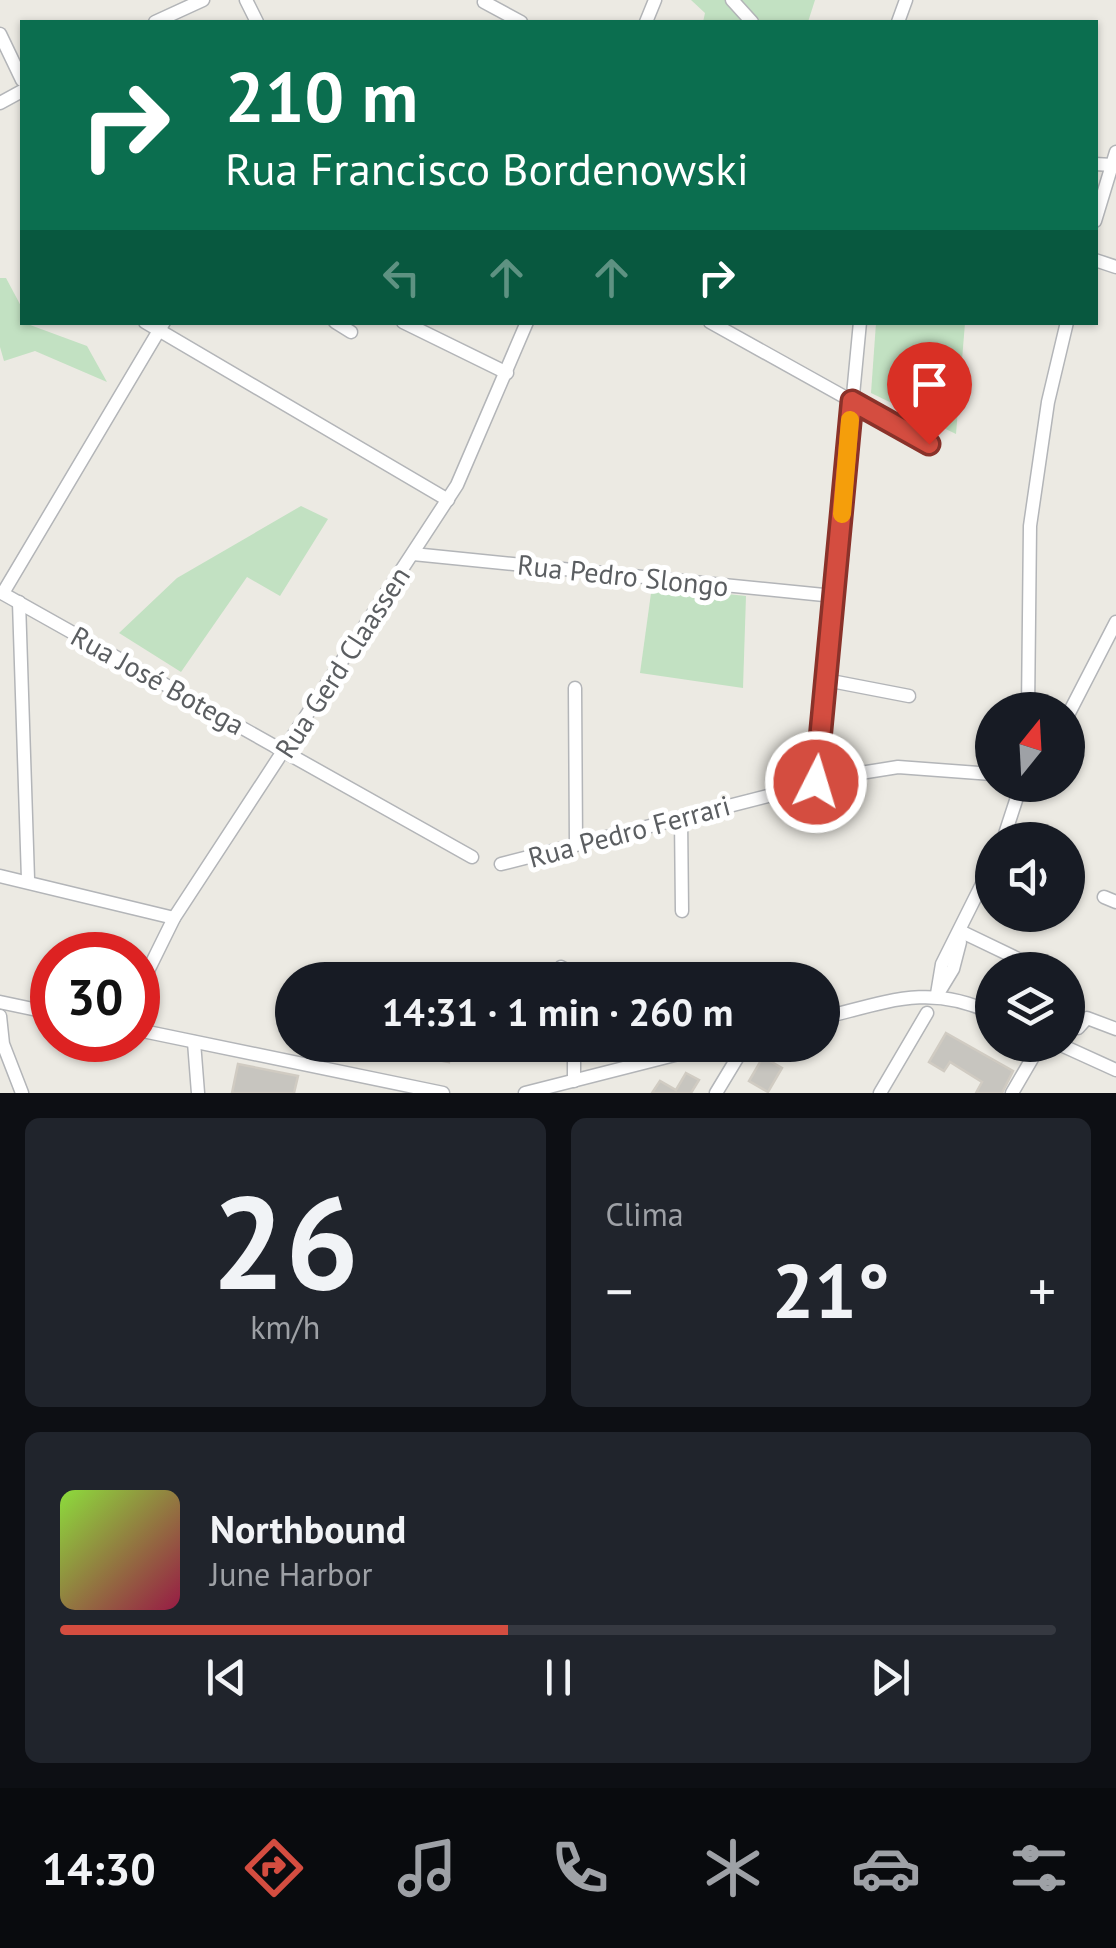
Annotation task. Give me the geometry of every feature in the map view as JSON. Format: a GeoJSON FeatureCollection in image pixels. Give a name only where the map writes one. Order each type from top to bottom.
{"type":"FeatureCollection","features":[{"type":"Feature","properties":{"kind":"street"},"geometry":{"type":"LineString","coordinates":[[159,20],[203,0]]}},
{"type":"Feature","properties":{"kind":"street"},"geometry":{"type":"LineString","coordinates":[[732,0],[750,20]]}},
{"type":"Feature","properties":{"kind":"street"},"geometry":{"type":"LineString","coordinates":[[484,2],[517,20]]}},
{"type":"Feature","properties":{"kind":"street"},"geometry":{"type":"LineString","coordinates":[[0,34],[20,76]]}},
{"type":"Feature","properties":{"kind":"street"},"geometry":{"type":"LineString","coordinates":[[1098,210],[1114,159]]}},
{"type":"Feature","properties":{"kind":"street"},"geometry":{"type":"LineString","coordinates":[[339,325],[351,332]]}},
{"type":"Feature","properties":{"kind":"street"},"geometry":{"type":"LineString","coordinates":[[409,325],[506,372]]}},
{"type":"Feature","properties":{"kind":"street","name":"Rua Gerd Claassen"},"geometry":{"type":"LineString","coordinates":[[160,946],[174,918],[448,500],[472,458],[526,325]]}},
{"type":"Feature","properties":{"kind":"street"},"geometry":{"type":"LineString","coordinates":[[715,325],[929,444]]}},
{"type":"Feature","properties":{"kind":"street"},"geometry":{"type":"LineString","coordinates":[[816,782],[860,325]]}},
{"type":"Feature","properties":{"kind":"street"},"geometry":{"type":"LineString","coordinates":[[1028,692],[1030,526],[1048,402],[1066,325]]}},
{"type":"Feature","properties":{"kind":"street"},"geometry":{"type":"LineString","coordinates":[[1,592],[161,328],[448,500]]}},
{"type":"Feature","properties":{"kind":"street","name":"Rua Pedro Slongo"},"geometry":{"type":"LineString","coordinates":[[413,554],[834,596]]}},
{"type":"Feature","properties":{"kind":"street","name":"Rua José Botega"},"geometry":{"type":"LineString","coordinates":[[1,592],[472,856]]}},
{"type":"Feature","properties":{"kind":"street"},"geometry":{"type":"LineString","coordinates":[[19,602],[28,880]]}},
{"type":"Feature","properties":{"kind":"street"},"geometry":{"type":"LineString","coordinates":[[1080,692],[1116,622]]}},
{"type":"Feature","properties":{"kind":"street"},"geometry":{"type":"LineString","coordinates":[[826,680],[909,696]]}},
{"type":"Feature","properties":{"kind":"street"},"geometry":{"type":"LineString","coordinates":[[576,688],[576,844]]}},
{"type":"Feature","properties":{"kind":"street","name":"Rua Pedro Ferrari"},"geometry":{"type":"LineString","coordinates":[[502,864],[816,782],[898,768],[975,773]]}},
{"type":"Feature","properties":{"kind":"street"},"geometry":{"type":"LineString","coordinates":[[681,817],[682,910]]}},
{"type":"Feature","properties":{"kind":"street"},"geometry":{"type":"LineString","coordinates":[[0,876],[174,918]]}},
{"type":"Feature","properties":{"kind":"street"},"geometry":{"type":"LineString","coordinates":[[938,994],[952,970],[975,903]]}},
{"type":"Feature","properties":{"kind":"street"},"geometry":{"type":"LineString","coordinates":[[962,932],[1004,952]]}},
{"type":"Feature","properties":{"kind":"street"},"geometry":{"type":"LineString","coordinates":[[840,1014],[938,994],[975,1006]]}},
{"type":"Feature","properties":{"kind":"street"},"geometry":{"type":"LineString","coordinates":[[0,1002],[30,1008]]}},
{"type":"Feature","properties":{"kind":"street"},"geometry":{"type":"LineString","coordinates":[[880,1093],[927,1012]]}},
{"type":"Feature","properties":{"kind":"street"},"geometry":{"type":"LineString","coordinates":[[0,1016],[3,1044],[22,1093]]}},
{"type":"Feature","properties":{"kind":"street"},"geometry":{"type":"LineString","coordinates":[[1085,1021],[1088,1018],[1116,1030]]}},
{"type":"Feature","properties":{"kind":"street"},"geometry":{"type":"LineString","coordinates":[[160,1035],[443,1093]]}},
{"type":"Feature","properties":{"kind":"street"},"geometry":{"type":"LineString","coordinates":[[194,1042],[198,1093]]}},
{"type":"Feature","properties":{"kind":"street"},"geometry":{"type":"LineString","coordinates":[[1085,1056],[1116,1070]]}},
{"type":"Feature","properties":{"kind":"street"},"geometry":{"type":"LineString","coordinates":[[574,1062],[574,1082]]}},
{"type":"Feature","properties":{"kind":"street"},"geometry":{"type":"LineString","coordinates":[[525,1093],[650,1062]]}},
{"type":"Feature","properties":{"kind":"street"},"geometry":{"type":"LineString","coordinates":[[716,1093],[734,1062]]}},
{"type":"Feature","properties":{"kind":"street"},"geometry":{"type":"LineString","coordinates":[[1012,1093],[1030,1062]]}},
{"type":"Feature","properties":{"kind":"green space"},"geometry":{"type":"Polygon","coordinates":[[[691,0],[815,0],[809,20],[703,20],[705,13],[691,0]]]}},
{"type":"Feature","properties":{"kind":"green space"},"geometry":{"type":"Polygon","coordinates":[[[0,278],[6,278],[20,304],[20,325],[30,325],[87,346],[107,382],[35,351],[4,361],[0,347],[0,278]]]}},
{"type":"Feature","properties":{"kind":"green space"},"geometry":{"type":"Polygon","coordinates":[[[876,325],[965,325],[956,434],[871,393],[876,325]]]}},
{"type":"Feature","properties":{"kind":"green space"},"geometry":{"type":"Polygon","coordinates":[[[301,506],[328,519],[280,596],[247,577],[181,672],[119,633],[177,578],[301,506]]]}},
{"type":"Feature","properties":{"kind":"green space"},"geometry":{"type":"Polygon","coordinates":[[[652,586],[746,596],[743,688],[640,673],[652,586]]]}},
{"type":"Feature","properties":{"kind":"building"},"geometry":{"type":"Polygon","coordinates":[[[946,1033],[975,1049],[975,1062],[997,1062],[1013,1071],[1002,1093],[976,1093],[982,1082],[950,1062],[944,1071],[929,1062],[946,1033]]]}},
{"type":"Feature","properties":{"kind":"building"},"geometry":{"type":"Polygon","coordinates":[[[760,1062],[772,1062],[782,1068],[768,1092],[749,1081],[760,1062]]]}},
{"type":"Feature","properties":{"kind":"building"},"geometry":{"type":"Polygon","coordinates":[[[238,1064],[298,1076],[294,1093],[232,1093],[238,1064]]]}},
{"type":"Feature","properties":{"kind":"building"},"geometry":{"type":"Polygon","coordinates":[[[686,1073],[699,1080],[691,1093],[652,1093],[660,1081],[676,1090],[686,1073]]]}},
{"type":"Feature","properties":{"kind":"slow traffic"},"geometry":{"type":"LineString","coordinates":[[842,514],[850,420]]}},
{"type":"Feature","properties":{"kind":"route"},"geometry":{"type":"LineString","coordinates":[[816,782],[852,401],[929,444]]}}]}
